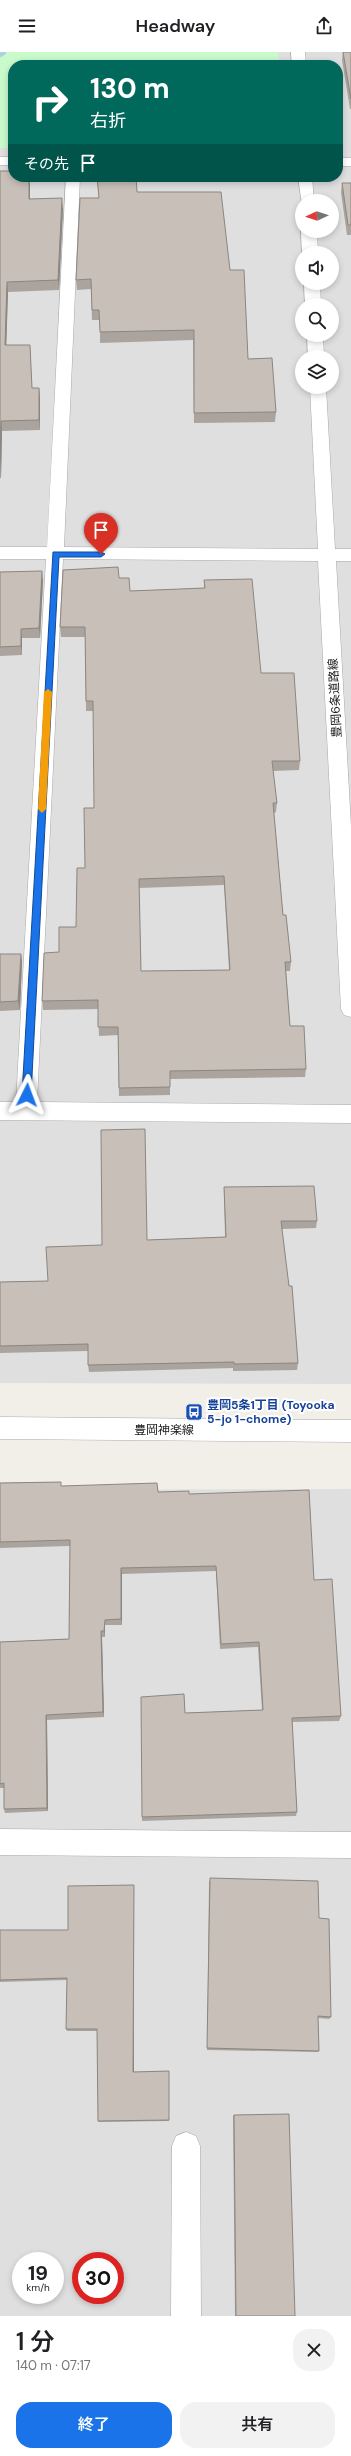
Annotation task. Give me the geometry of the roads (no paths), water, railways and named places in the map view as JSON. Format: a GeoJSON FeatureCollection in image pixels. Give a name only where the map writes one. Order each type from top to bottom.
{"type":"FeatureCollection","features":[{"type":"Feature","properties":{"kind":"street"},"geometry":{"type":"LineString","coordinates":[[26,1111],[56,554],[73,182]]}},
{"type":"Feature","properties":{"kind":"street"},"geometry":{"type":"LineString","coordinates":[[305,182],[306,194]]}},
{"type":"Feature","properties":{"kind":"street","name":"豊岡6条道路線"},"geometry":{"type":"LineString","coordinates":[[318,394],[351,1009]]}},
{"type":"Feature","properties":{"kind":"street"},"geometry":{"type":"LineString","coordinates":[[0,554],[351,555]]}},
{"type":"Feature","properties":{"kind":"street"},"geometry":{"type":"LineString","coordinates":[[0,1111],[351,1114]]}},
{"type":"Feature","properties":{"kind":"street","name":"豊岡神楽線"},"geometry":{"type":"LineString","coordinates":[[0,1428],[351,1431]]}},
{"type":"Feature","properties":{"kind":"street"},"geometry":{"type":"LineString","coordinates":[[0,1842],[351,1845]]}},
{"type":"Feature","properties":{"kind":"street"},"geometry":{"type":"LineString","coordinates":[[186,2146],[186,2316]]}},
{"type":"Feature","properties":{"kind":"place","name":"豊岡5条1丁目 (Toyooka 5-jo 1-chome)"},"geometry":{"type":"Point","coordinates":[194,1412]}}]}
